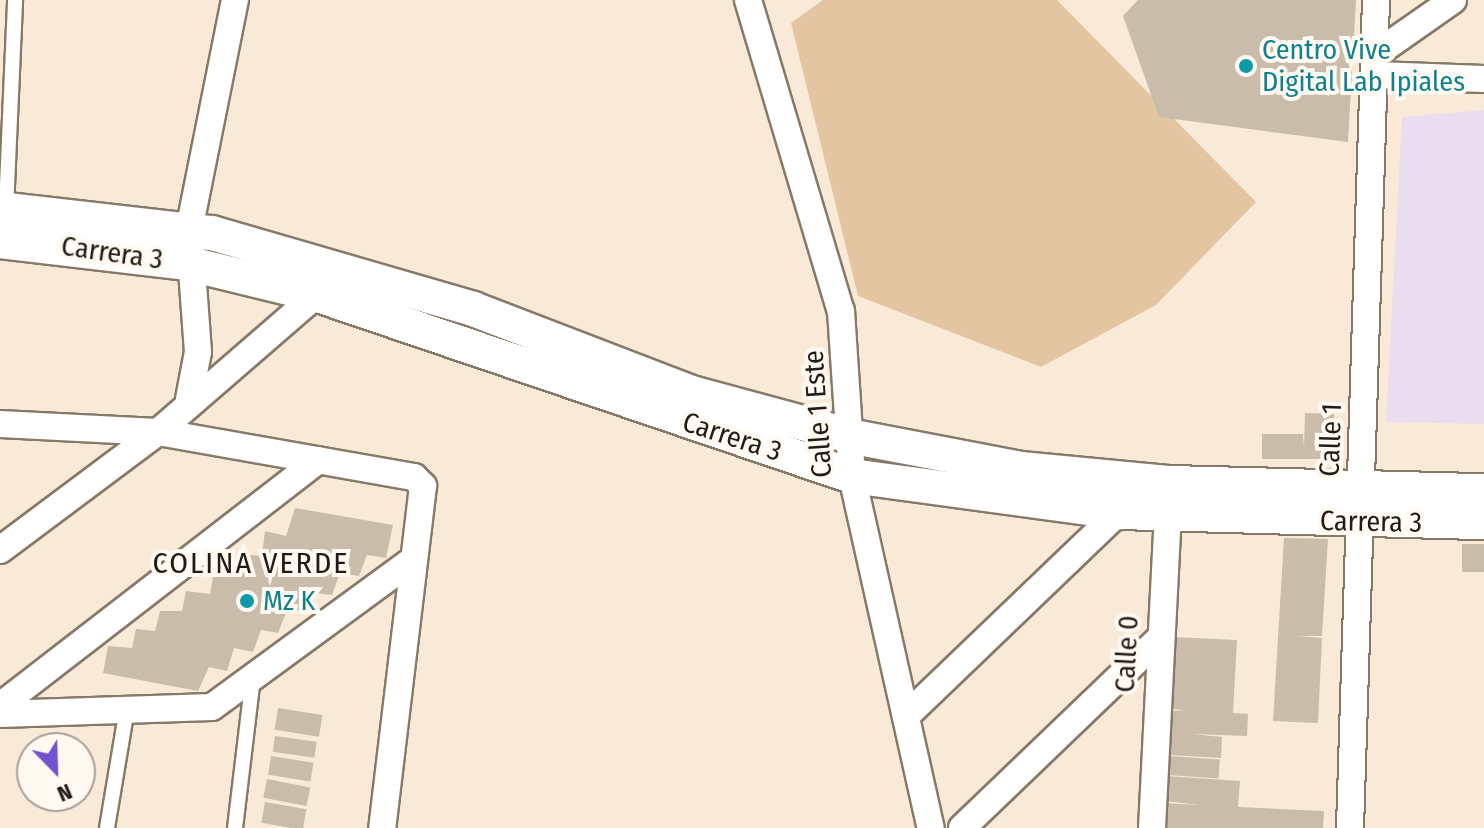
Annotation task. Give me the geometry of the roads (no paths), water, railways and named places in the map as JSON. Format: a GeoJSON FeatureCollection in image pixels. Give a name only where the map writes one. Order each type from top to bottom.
{"type":"FeatureCollection","features":[{"type":"Feature","properties":{"kind":"street"},"geometry":{"type":"LineString","coordinates":[[189,399],[198,330],[187,247],[235,0]]}},
{"type":"Feature","properties":{"kind":"street","name":"Calle 1 Este"},"geometry":{"type":"LineString","coordinates":[[748,0],[841,311],[854,437],[852,476],[931,828]]}},
{"type":"Feature","properties":{"kind":"street","name":"Calle 1"},"geometry":{"type":"LineString","coordinates":[[1350,828],[1376,0]]}},
{"type":"Feature","properties":{"kind":"street"},"geometry":{"type":"LineString","coordinates":[[1376,65],[1453,0]]}},
{"type":"Feature","properties":{"kind":"street"},"geometry":{"type":"LineString","coordinates":[[1376,65],[1484,79]]}},
{"type":"Feature","properties":{"kind":"street","name":"Carrera 3"},"geometry":{"type":"LineString","coordinates":[[2,220],[340,267],[692,393],[854,437],[1168,498],[1361,507],[1484,522]]}},
{"type":"Feature","properties":{"kind":"street","name":"Carrera 3"},"geometry":{"type":"LineString","coordinates":[[187,247],[321,296],[852,476],[1119,512],[1168,498]]}},
{"type":"Feature","properties":{"kind":"street"},"geometry":{"type":"LineString","coordinates":[[0,550],[158,432],[189,399],[321,296],[340,267]]}},
{"type":"Feature","properties":{"kind":"street"},"geometry":{"type":"LineString","coordinates":[[0,424],[158,432],[414,477],[424,502],[414,559],[382,828]]}},
{"type":"Feature","properties":{"kind":"street"},"geometry":{"type":"LineString","coordinates":[[0,706],[318,460]]}},
{"type":"Feature","properties":{"kind":"street","name":"Carrera 3"},"geometry":{"type":"LineString","coordinates":[[1361,507],[1484,491]]}},
{"type":"Feature","properties":{"kind":"street","name":"Calle 0"},"geometry":{"type":"LineString","coordinates":[[1152,818],[1168,498]]}},
{"type":"Feature","properties":{"kind":"street"},"geometry":{"type":"LineString","coordinates":[[906,716],[1119,512]]}},
{"type":"Feature","properties":{"kind":"street"},"geometry":{"type":"LineString","coordinates":[[0,714],[193,712],[252,685],[414,559]]}},
{"type":"Feature","properties":{"kind":"street"},"geometry":{"type":"LineString","coordinates":[[962,828],[1160,638]]}},
{"type":"Feature","properties":{"kind":"street"},"geometry":{"type":"LineString","coordinates":[[1133,828],[1152,818]]}},
{"type":"Feature","properties":{"kind":"lane"},"geometry":{"type":"LineString","coordinates":[[2,220],[15,0]]}},
{"type":"Feature","properties":{"kind":"lane"},"geometry":{"type":"LineString","coordinates":[[235,828],[252,685]]}},
{"type":"Feature","properties":{"kind":"lane"},"geometry":{"type":"LineString","coordinates":[[107,828],[126,714]]}},
{"type":"Feature","properties":{"kind":"place","name":"Centro Vive Digital Lab Ipiales"},"geometry":{"type":"Point","coordinates":[1246,66]}},
{"type":"Feature","properties":{"kind":"place","name":"Mz K"},"geometry":{"type":"Point","coordinates":[247,601]}},
{"type":"Feature","properties":{"kind":"district","name":"COLINA VERDE"},"geometry":{"type":"Point","coordinates":[251,563]}}]}
